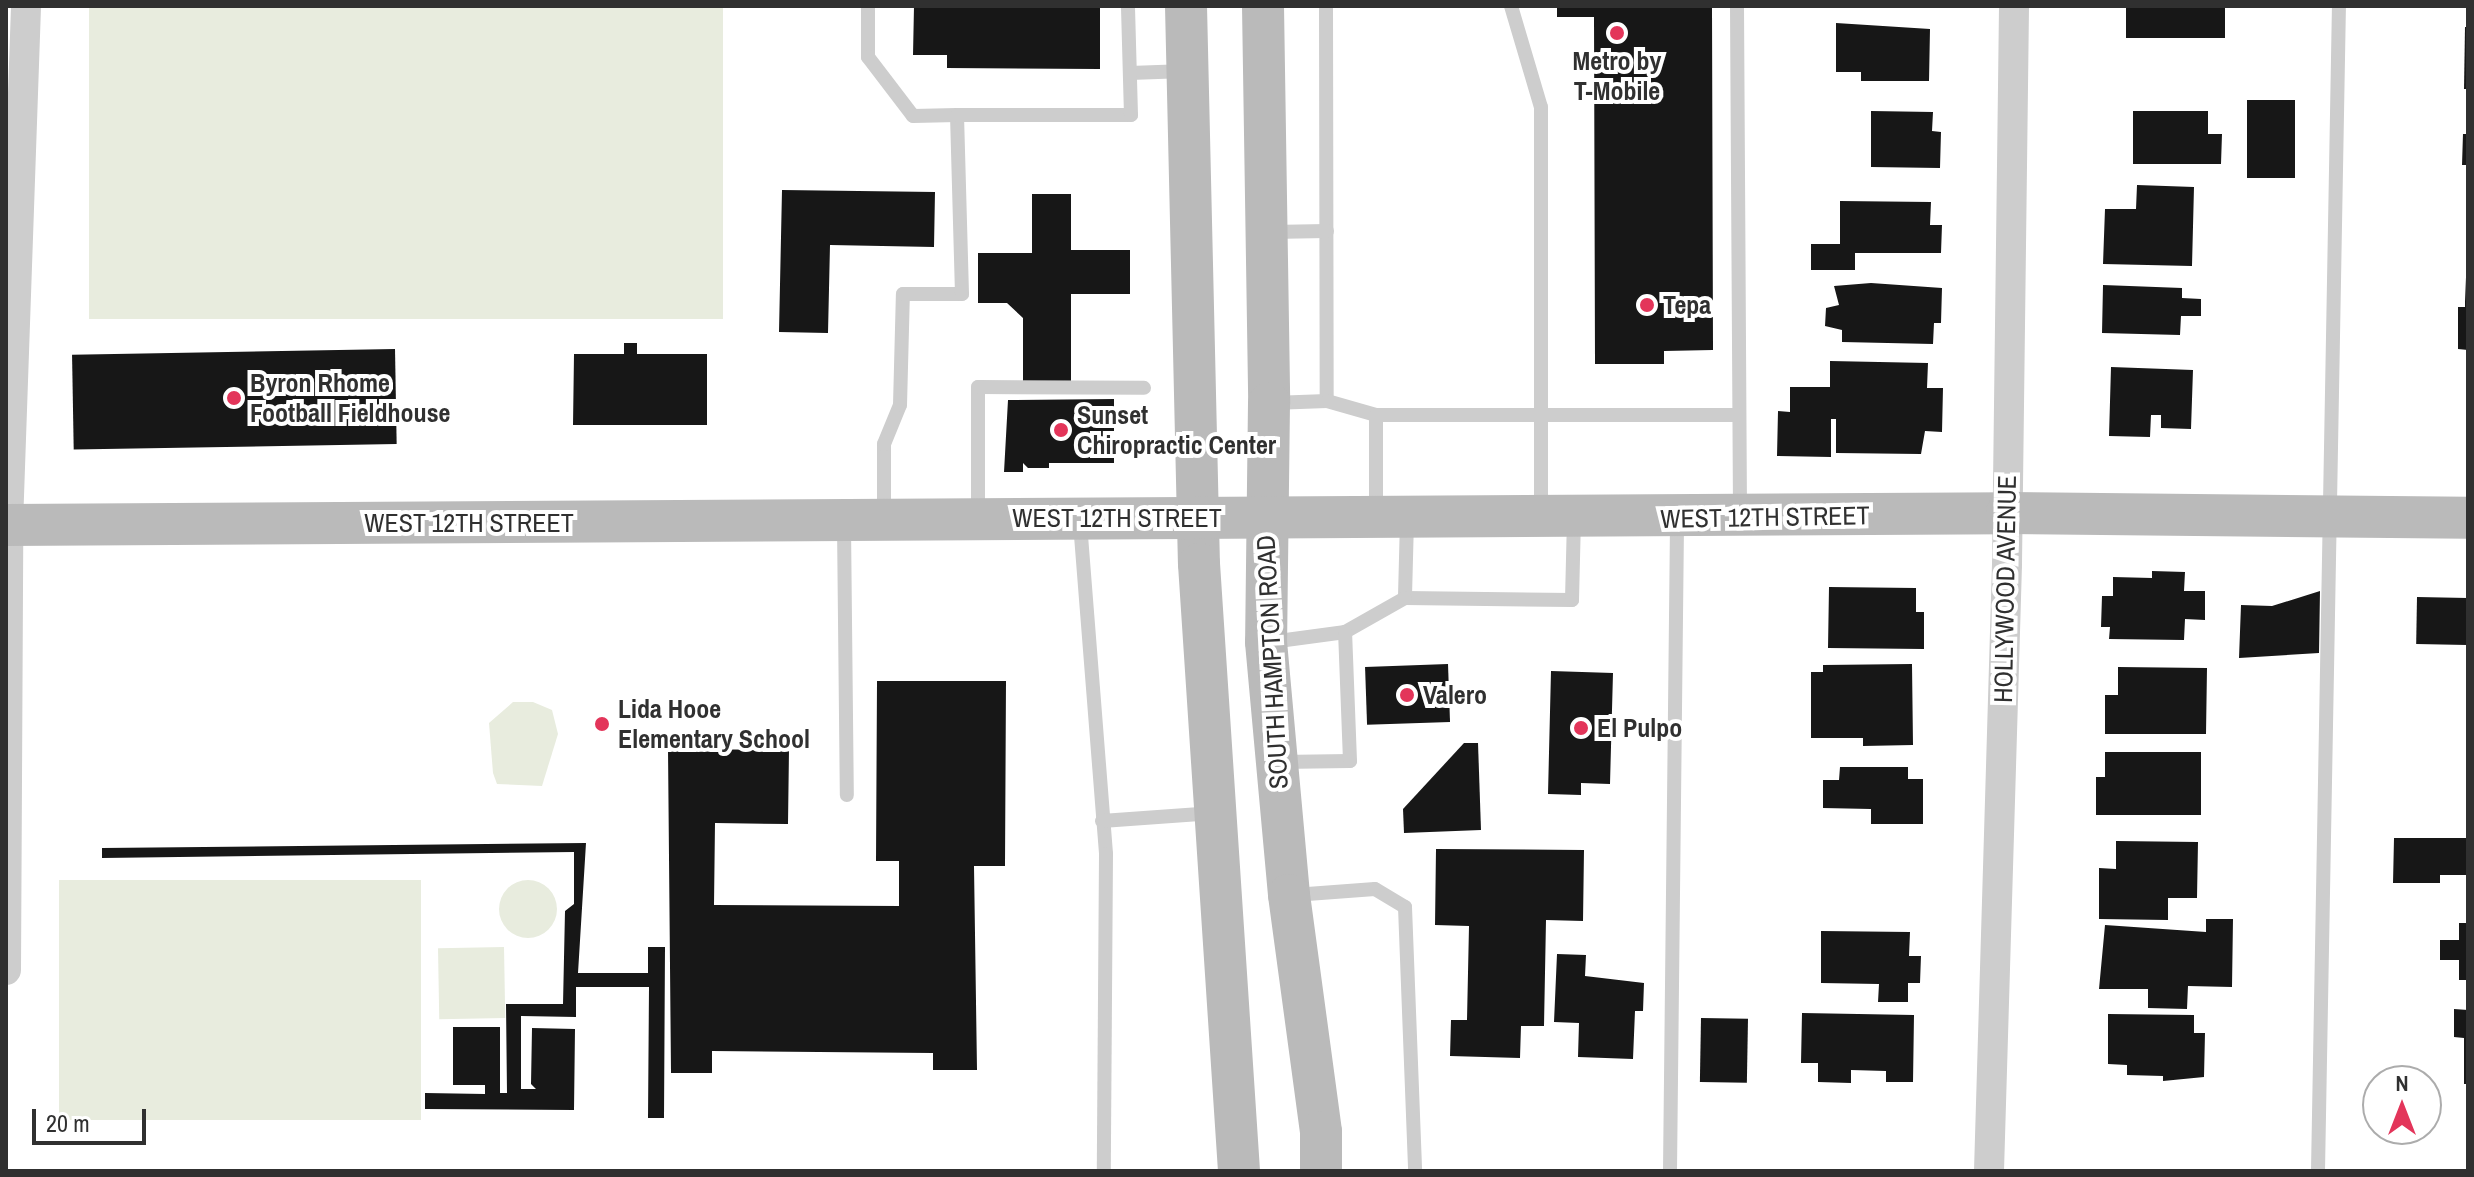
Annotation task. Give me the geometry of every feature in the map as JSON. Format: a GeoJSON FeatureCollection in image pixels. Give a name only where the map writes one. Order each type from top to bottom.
{"type":"FeatureCollection","features":[{"type":"Feature","properties":{"kind":"street"},"geometry":{"type":"LineString","coordinates":[[6,970],[7,525],[13,220],[26,6]]}},
{"type":"Feature","properties":{"kind":"street"},"geometry":{"type":"LineString","coordinates":[[1186,6],[1199,518],[1214,813],[1227,933],[1239,1171]]}},
{"type":"Feature","properties":{"kind":"street","name":"SOUTH HAMPTON ROAD"},"geometry":{"type":"LineString","coordinates":[[1263,6],[1269,403],[1265,517],[1266,642],[1289,895],[1321,1132],[1321,1171]]}},
{"type":"Feature","properties":{"kind":"street","name":"HOLLYWOOD AVENUE"},"geometry":{"type":"LineString","coordinates":[[1989,1171],[2007,513],[2014,6]]}},
{"type":"Feature","properties":{"kind":"street","name":"WEST 12TH STREET"},"geometry":{"type":"LineString","coordinates":[[7,525],[1265,517],[1677,519],[2007,513],[2468,518]]}},
{"type":"Feature","properties":{"kind":"lane"},"geometry":{"type":"LineString","coordinates":[[868,6],[868,57],[913,116],[1131,115],[1128,6]]}},
{"type":"Feature","properties":{"kind":"lane"},"geometry":{"type":"LineString","coordinates":[[1326,6],[1327,401]]}},
{"type":"Feature","properties":{"kind":"lane"},"geometry":{"type":"LineString","coordinates":[[1266,642],[1345,632],[1405,598],[1572,600],[1541,415],[1541,107],[1538,83],[1511,6]]}},
{"type":"Feature","properties":{"kind":"lane"},"geometry":{"type":"LineString","coordinates":[[1737,6],[1740,517]]}},
{"type":"Feature","properties":{"kind":"lane"},"geometry":{"type":"LineString","coordinates":[[2318,1171],[2339,6]]}},
{"type":"Feature","properties":{"kind":"lane"},"geometry":{"type":"LineString","coordinates":[[1130,73],[1186,71]]}},
{"type":"Feature","properties":{"kind":"lane"},"geometry":{"type":"LineString","coordinates":[[847,795],[864,520],[884,444],[900,405],[903,294],[962,294],[957,115]]}},
{"type":"Feature","properties":{"kind":"lane"},"geometry":{"type":"LineString","coordinates":[[1267,232],[1327,231]]}},
{"type":"Feature","properties":{"kind":"lane"},"geometry":{"type":"LineString","coordinates":[[978,519],[978,387],[1144,388]]}},
{"type":"Feature","properties":{"kind":"lane"},"geometry":{"type":"LineString","coordinates":[[1269,403],[1327,401],[1376,415],[1738,415]]}},
{"type":"Feature","properties":{"kind":"lane"},"geometry":{"type":"LineString","coordinates":[[1376,415],[1405,598]]}},
{"type":"Feature","properties":{"kind":"lane"},"geometry":{"type":"LineString","coordinates":[[1080,519],[1102,821],[1104,1171]]}},
{"type":"Feature","properties":{"kind":"lane"},"geometry":{"type":"LineString","coordinates":[[1670,1171],[1677,519]]}},
{"type":"Feature","properties":{"kind":"lane"},"geometry":{"type":"LineString","coordinates":[[1276,762],[1350,761],[1345,632]]}},
{"type":"Feature","properties":{"kind":"lane"},"geometry":{"type":"LineString","coordinates":[[1102,821],[1214,813]]}},
{"type":"Feature","properties":{"kind":"lane"},"geometry":{"type":"LineString","coordinates":[[1289,895],[1375,889],[1405,907],[1415,1171]]}},
{"type":"Feature","properties":{"kind":"shaded area"},"geometry":{"type":"Polygon","coordinates":[[[89,6],[723,6],[723,319],[89,319],[89,6]]]}},
{"type":"Feature","properties":{"kind":"shaded area"},"geometry":{"type":"Polygon","coordinates":[[[513,702],[533,702],[552,710],[558,734],[542,786],[497,784],[493,773],[489,723],[513,702]]]}},
{"type":"Feature","properties":{"kind":"shaded area"},"geometry":{"type":"Polygon","coordinates":[[[59,880],[421,880],[421,1120],[59,1120],[59,880]]]}},
{"type":"Feature","properties":{"kind":"shaded area"},"geometry":{"type":"Polygon","coordinates":[[[528,880],[539,882],[548,889],[555,898],[555,920],[548,929],[539,936],[528,938],[517,936],[508,929],[501,920],[499,909],[501,898],[508,889],[517,882],[528,880]]]}},
{"type":"Feature","properties":{"kind":"shaded area"},"geometry":{"type":"Polygon","coordinates":[[[504,947],[505,1018],[439,1019],[438,948],[504,947]]]}},
{"type":"Feature","properties":{"kind":"building"},"geometry":{"type":"Polygon","coordinates":[[[914,6],[1100,6],[1100,69],[947,68],[947,55],[913,55],[914,6]]]}},
{"type":"Feature","properties":{"kind":"building"},"geometry":{"type":"Polygon","coordinates":[[[1557,6],[1712,6],[1713,350],[1664,351],[1664,364],[1595,364],[1594,17],[1557,17],[1557,6]]]}},
{"type":"Feature","properties":{"kind":"building"},"geometry":{"type":"Polygon","coordinates":[[[2126,6],[2225,6],[2225,38],[2126,38],[2126,6]]]}},
{"type":"Feature","properties":{"kind":"building"},"geometry":{"type":"Polygon","coordinates":[[[1836,23],[1930,29],[1929,81],[1861,81],[1861,72],[1836,72],[1836,23]]]}},
{"type":"Feature","properties":{"kind":"building"},"geometry":{"type":"Polygon","coordinates":[[[2465,27],[2468,27],[2468,89],[2464,89],[2465,27]]]}},
{"type":"Feature","properties":{"kind":"building"},"geometry":{"type":"Polygon","coordinates":[[[2247,100],[2295,100],[2295,178],[2247,178],[2247,100]]]}},
{"type":"Feature","properties":{"kind":"building"},"geometry":{"type":"Polygon","coordinates":[[[1871,111],[1933,112],[1932,131],[1941,132],[1940,168],[1871,167],[1871,111]]]}},
{"type":"Feature","properties":{"kind":"building"},"geometry":{"type":"Polygon","coordinates":[[[2133,111],[2208,111],[2208,134],[2222,134],[2221,164],[2133,164],[2133,111]]]}},
{"type":"Feature","properties":{"kind":"building"},"geometry":{"type":"Polygon","coordinates":[[[2463,134],[2468,134],[2468,165],[2462,165],[2463,134]]]}},
{"type":"Feature","properties":{"kind":"building"},"geometry":{"type":"Polygon","coordinates":[[[2137,185],[2194,187],[2192,266],[2103,264],[2105,209],[2136,209],[2137,185]]]}},
{"type":"Feature","properties":{"kind":"building"},"geometry":{"type":"Polygon","coordinates":[[[782,190],[935,192],[934,247],[830,245],[828,333],[779,332],[782,190]]]}},
{"type":"Feature","properties":{"kind":"building"},"geometry":{"type":"Polygon","coordinates":[[[1032,194],[1071,194],[1071,250],[1130,250],[1130,294],[1071,294],[1071,382],[1023,382],[1023,318],[1007,303],[978,303],[978,253],[1032,253],[1032,194]]]}},
{"type":"Feature","properties":{"kind":"building"},"geometry":{"type":"Polygon","coordinates":[[[1840,201],[1931,202],[1930,225],[1942,225],[1941,253],[1855,253],[1855,270],[1811,270],[1811,244],[1840,244],[1840,201]]]}},
{"type":"Feature","properties":{"kind":"building"},"geometry":{"type":"Polygon","coordinates":[[[2465,277],[2468,350],[2458,349],[2458,307],[2465,307],[2465,277]]]}},
{"type":"Feature","properties":{"kind":"building"},"geometry":{"type":"Polygon","coordinates":[[[1871,283],[1942,288],[1941,323],[1934,323],[1933,344],[1842,342],[1842,330],[1825,326],[1826,308],[1839,305],[1834,286],[1871,283]]]}},
{"type":"Feature","properties":{"kind":"building"},"geometry":{"type":"Polygon","coordinates":[[[2103,285],[2182,288],[2182,298],[2201,299],[2201,316],[2181,316],[2180,335],[2102,333],[2103,285]]]}},
{"type":"Feature","properties":{"kind":"building"},"geometry":{"type":"Polygon","coordinates":[[[624,343],[637,343],[637,354],[707,354],[707,425],[573,425],[574,354],[624,354],[624,343]]]}},
{"type":"Feature","properties":{"kind":"building","name":"Byron Rhome Football Fieldhouse"},"geometry":{"type":"Polygon","coordinates":[[[395,349],[397,444],[74,450],[72,355],[395,349]]]}},
{"type":"Feature","properties":{"kind":"building"},"geometry":{"type":"Polygon","coordinates":[[[1830,361],[1928,363],[1927,388],[1943,388],[1942,432],[1925,431],[1921,454],[1836,453],[1836,419],[1831,419],[1831,457],[1777,456],[1778,411],[1790,412],[1790,387],[1830,387],[1830,361]]]}},
{"type":"Feature","properties":{"kind":"building"},"geometry":{"type":"Polygon","coordinates":[[[2111,367],[2193,370],[2191,429],[2161,428],[2161,415],[2151,415],[2150,437],[2109,436],[2111,367]]]}},
{"type":"Feature","properties":{"kind":"building","name":"Sunset Chiropractic Center"},"geometry":{"type":"Polygon","coordinates":[[[1114,399],[1114,463],[1049,463],[1049,468],[1028,468],[1023,463],[1023,472],[1004,472],[1008,400],[1114,399]]]}},
{"type":"Feature","properties":{"kind":"building"},"geometry":{"type":"Polygon","coordinates":[[[2152,571],[2185,572],[2184,591],[2205,591],[2205,620],[2185,619],[2184,640],[2109,639],[2110,627],[2101,627],[2102,596],[2113,596],[2113,577],[2152,578],[2152,571]]]}},
{"type":"Feature","properties":{"kind":"building"},"geometry":{"type":"Polygon","coordinates":[[[1829,587],[1916,588],[1916,612],[1924,612],[1924,649],[1828,648],[1829,587]]]}},
{"type":"Feature","properties":{"kind":"building"},"geometry":{"type":"Polygon","coordinates":[[[2320,591],[2319,653],[2239,658],[2241,605],[2272,606],[2320,591]]]}},
{"type":"Feature","properties":{"kind":"building"},"geometry":{"type":"Polygon","coordinates":[[[2417,597],[2468,598],[2467,645],[2416,644],[2417,597]]]}},
{"type":"Feature","properties":{"kind":"building","name":"Valero"},"geometry":{"type":"Polygon","coordinates":[[[1448,664],[1450,722],[1367,725],[1365,667],[1448,664]]]}},
{"type":"Feature","properties":{"kind":"building"},"geometry":{"type":"Polygon","coordinates":[[[1912,664],[1913,745],[1863,746],[1863,738],[1811,738],[1811,672],[1823,672],[1823,665],[1912,664]]]}},
{"type":"Feature","properties":{"kind":"building"},"geometry":{"type":"Polygon","coordinates":[[[2118,667],[2207,668],[2206,734],[2105,734],[2105,695],[2118,695],[2118,667]]]}},
{"type":"Feature","properties":{"kind":"building","name":"El Pulpo"},"geometry":{"type":"Polygon","coordinates":[[[1551,671],[1613,673],[1610,784],[1581,783],[1581,795],[1548,794],[1551,671]]]}},
{"type":"Feature","properties":{"kind":"building"},"geometry":{"type":"Polygon","coordinates":[[[877,681],[1006,681],[1005,866],[974,866],[977,1070],[933,1070],[933,1053],[712,1051],[712,1073],[671,1073],[668,749],[789,750],[788,824],[715,823],[714,905],[899,906],[899,861],[876,861],[877,681]]]}},
{"type":"Feature","properties":{"kind":"building"},"geometry":{"type":"Polygon","coordinates":[[[1464,743],[1478,743],[1481,830],[1404,833],[1403,809],[1464,743]]]}},
{"type":"Feature","properties":{"kind":"building"},"geometry":{"type":"Polygon","coordinates":[[[2105,752],[2201,752],[2201,815],[2096,815],[2096,777],[2105,777],[2105,752]]]}},
{"type":"Feature","properties":{"kind":"building"},"geometry":{"type":"Polygon","coordinates":[[[1840,767],[1908,767],[1908,779],[1923,779],[1923,824],[1871,824],[1871,809],[1823,808],[1823,780],[1839,780],[1840,767]]]}},
{"type":"Feature","properties":{"kind":"building"},"geometry":{"type":"Polygon","coordinates":[[[2394,838],[2468,838],[2468,875],[2440,875],[2440,883],[2393,883],[2394,838]]]}},
{"type":"Feature","properties":{"kind":"building"},"geometry":{"type":"Polygon","coordinates":[[[2116,841],[2198,842],[2197,898],[2168,898],[2168,920],[2099,919],[2099,868],[2116,869],[2116,841]]]}},
{"type":"Feature","properties":{"kind":"building"},"geometry":{"type":"Polygon","coordinates":[[[586,843],[578,973],[648,973],[648,947],[665,947],[664,1118],[648,1118],[649,987],[576,987],[576,1017],[521,1016],[521,1089],[536,1089],[531,1084],[532,1028],[575,1029],[574,1110],[425,1109],[425,1093],[485,1094],[485,1085],[453,1085],[453,1027],[500,1027],[500,1093],[507,1093],[506,1004],[563,1004],[565,911],[574,904],[574,852],[102,858],[102,848],[586,843]]]}},
{"type":"Feature","properties":{"kind":"building"},"geometry":{"type":"Polygon","coordinates":[[[1436,849],[1584,850],[1583,921],[1546,920],[1544,1026],[1521,1026],[1520,1058],[1450,1056],[1451,1020],[1467,1020],[1469,926],[1435,925],[1436,849]]]}},
{"type":"Feature","properties":{"kind":"building"},"geometry":{"type":"Polygon","coordinates":[[[2206,919],[2233,919],[2232,987],[2188,986],[2187,1009],[2148,1008],[2148,989],[2099,989],[2105,925],[2206,932],[2206,919]]]}},
{"type":"Feature","properties":{"kind":"building"},"geometry":{"type":"Polygon","coordinates":[[[2459,923],[2468,923],[2468,980],[2459,980],[2459,960],[2440,960],[2440,940],[2459,940],[2459,923]]]}},
{"type":"Feature","properties":{"kind":"building"},"geometry":{"type":"Polygon","coordinates":[[[1821,931],[1910,932],[1909,956],[1921,956],[1920,983],[1908,983],[1908,1002],[1878,1002],[1879,984],[1821,983],[1821,931]]]}},
{"type":"Feature","properties":{"kind":"building"},"geometry":{"type":"Polygon","coordinates":[[[1557,954],[1586,955],[1585,976],[1644,983],[1643,1011],[1635,1011],[1633,1059],[1578,1057],[1579,1023],[1554,1022],[1557,954]]]}},
{"type":"Feature","properties":{"kind":"building"},"geometry":{"type":"Polygon","coordinates":[[[2454,1009],[2468,1010],[2468,1084],[2464,1084],[2464,1038],[2454,1037],[2454,1009]]]}},
{"type":"Feature","properties":{"kind":"building"},"geometry":{"type":"Polygon","coordinates":[[[1802,1013],[1914,1015],[1913,1082],[1886,1082],[1886,1071],[1851,1070],[1851,1083],[1818,1082],[1818,1063],[1801,1063],[1802,1013]]]}},
{"type":"Feature","properties":{"kind":"building"},"geometry":{"type":"Polygon","coordinates":[[[2108,1014],[2194,1015],[2194,1033],[2205,1033],[2204,1077],[2163,1081],[2163,1076],[2127,1075],[2127,1065],[2108,1064],[2108,1014]]]}},
{"type":"Feature","properties":{"kind":"building"},"geometry":{"type":"Polygon","coordinates":[[[1701,1018],[1748,1019],[1747,1083],[1700,1082],[1701,1018]]]}},
{"type":"Feature","properties":{"kind":"place","name":"Metro by T-Mobile"},"geometry":{"type":"Point","coordinates":[1617,33]}},
{"type":"Feature","properties":{"kind":"place","name":"Tepa"},"geometry":{"type":"Point","coordinates":[1647,305]}},
{"type":"Feature","properties":{"kind":"place","name":"Byron Rhome Football Fieldhouse"},"geometry":{"type":"Point","coordinates":[234,398]}},
{"type":"Feature","properties":{"kind":"place","name":"Sunset Chiropractic Center"},"geometry":{"type":"Point","coordinates":[1061,430]}},
{"type":"Feature","properties":{"kind":"place","name":"Valero"},"geometry":{"type":"Point","coordinates":[1407,695]}},
{"type":"Feature","properties":{"kind":"place","name":"Lida Hooe Elementary School"},"geometry":{"type":"Point","coordinates":[602,724]}},
{"type":"Feature","properties":{"kind":"place","name":"El Pulpo"},"geometry":{"type":"Point","coordinates":[1581,728]}}]}
